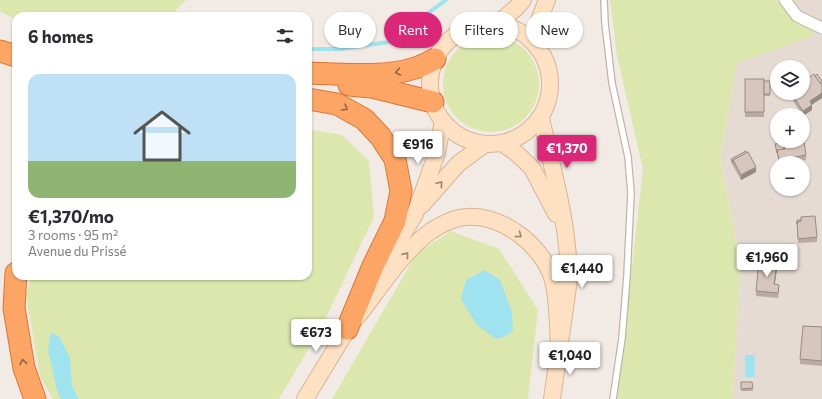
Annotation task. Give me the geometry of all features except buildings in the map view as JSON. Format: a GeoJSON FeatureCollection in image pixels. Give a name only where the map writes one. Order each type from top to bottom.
{"type":"FeatureCollection","features":[{"type":"Feature","properties":{"kind":"highway"},"geometry":{"type":"LineString","coordinates":[[0,51],[12,55]]}},
{"type":"Feature","properties":{"kind":"highway"},"geometry":{"type":"LineString","coordinates":[[312,73],[394,73],[416,68],[435,59]]}},
{"type":"Feature","properties":{"kind":"highway"},"geometry":{"type":"LineString","coordinates":[[312,83],[372,87],[432,102]]}},
{"type":"Feature","properties":{"kind":"highway"},"geometry":{"type":"LineString","coordinates":[[312,100],[337,104],[364,119],[380,136],[395,159],[401,191],[395,221],[373,266],[347,329]]}},
{"type":"Feature","properties":{"kind":"highway"},"geometry":{"type":"LineString","coordinates":[[16,280],[14,308],[24,368],[35,399]]}},
{"type":"Feature","properties":{"kind":"main road"},"geometry":{"type":"LineString","coordinates":[[511,12],[523,0]]}},
{"type":"Feature","properties":{"kind":"main road"},"geometry":{"type":"LineString","coordinates":[[542,12],[547,0]]}},
{"type":"Feature","properties":{"kind":"main road"},"geometry":{"type":"LineString","coordinates":[[450,39],[445,43],[435,59],[431,73],[430,88],[432,102],[443,122],[455,133],[469,140],[485,144],[502,144],[516,138],[530,130],[541,118],[549,100],[551,81],[547,62],[538,48]]}},
{"type":"Feature","properties":{"kind":"main road"},"geometry":{"type":"LineString","coordinates":[[541,118],[566,227],[569,261],[569,280],[552,399]]}},
{"type":"Feature","properties":{"kind":"main road"},"geometry":{"type":"LineString","coordinates":[[415,214],[437,153],[443,122]]}},
{"type":"Feature","properties":{"kind":"main road"},"geometry":{"type":"LineString","coordinates":[[308,395],[415,214],[458,164],[485,144]]}},
{"type":"Feature","properties":{"kind":"main road"},"geometry":{"type":"LineString","coordinates":[[502,144],[515,152],[532,168],[557,216],[566,227]]}},
{"type":"Feature","properties":{"kind":"main road"},"geometry":{"type":"LineString","coordinates":[[347,329],[410,249],[432,231],[447,222],[459,218],[472,217],[488,219],[511,229],[529,242],[546,263],[554,284],[559,349]]}},
{"type":"Feature","properties":{"kind":"street"},"geometry":{"type":"LineString","coordinates":[[785,0],[797,16],[822,28]]}},
{"type":"Feature","properties":{"kind":"lane"},"geometry":{"type":"LineString","coordinates":[[604,0],[605,23],[612,82],[628,157],[631,193],[627,276],[613,399]]}},
{"type":"Feature","properties":{"kind":"shaded area"},"geometry":{"type":"Polygon","coordinates":[[[795,0],[822,0],[822,399],[733,399],[740,262],[720,158],[737,62],[814,35],[795,0]]]}},
{"type":"Feature","properties":{"kind":"green space"},"geometry":{"type":"Polygon","coordinates":[[[0,0],[186,0],[174,12],[12,12],[12,17],[0,12],[0,0]]]}},
{"type":"Feature","properties":{"kind":"green space"},"geometry":{"type":"Polygon","coordinates":[[[610,0],[795,0],[815,35],[737,63],[720,158],[740,262],[733,399],[617,399],[643,169],[617,56],[610,0]]]}},
{"type":"Feature","properties":{"kind":"green space"},"geometry":{"type":"Polygon","coordinates":[[[518,44],[531,57],[538,75],[538,93],[531,111],[518,124],[500,131],[482,131],[464,124],[451,111],[444,93],[444,75],[447,66],[451,57],[459,48],[518,48],[518,44]]]}},
{"type":"Feature","properties":{"kind":"green space"},"geometry":{"type":"Polygon","coordinates":[[[312,130],[342,135],[369,161],[374,217],[321,328],[279,399],[53,399],[40,376],[26,295],[30,280],[312,280],[312,130]]]}},
{"type":"Feature","properties":{"kind":"green space"},"geometry":{"type":"Polygon","coordinates":[[[451,231],[499,249],[538,310],[528,399],[332,399],[417,253],[451,231]]]}},
{"type":"Feature","properties":{"kind":"water"},"geometry":{"type":"Polygon","coordinates":[[[485,270],[500,280],[512,312],[513,331],[504,337],[496,339],[477,325],[461,299],[466,280],[485,270]]]}},
{"type":"Feature","properties":{"kind":"water"},"geometry":{"type":"Polygon","coordinates":[[[51,333],[59,336],[70,358],[72,386],[79,399],[61,399],[57,390],[48,350],[51,333]]]}},
{"type":"Feature","properties":{"kind":"water"},"geometry":{"type":"Polygon","coordinates":[[[745,355],[755,355],[755,377],[745,377],[745,355]]]}},
{"type":"Feature","properties":{"kind":"waterway"},"geometry":{"type":"LineString","coordinates":[[312,49],[340,49],[389,42],[446,0]]}}]}
